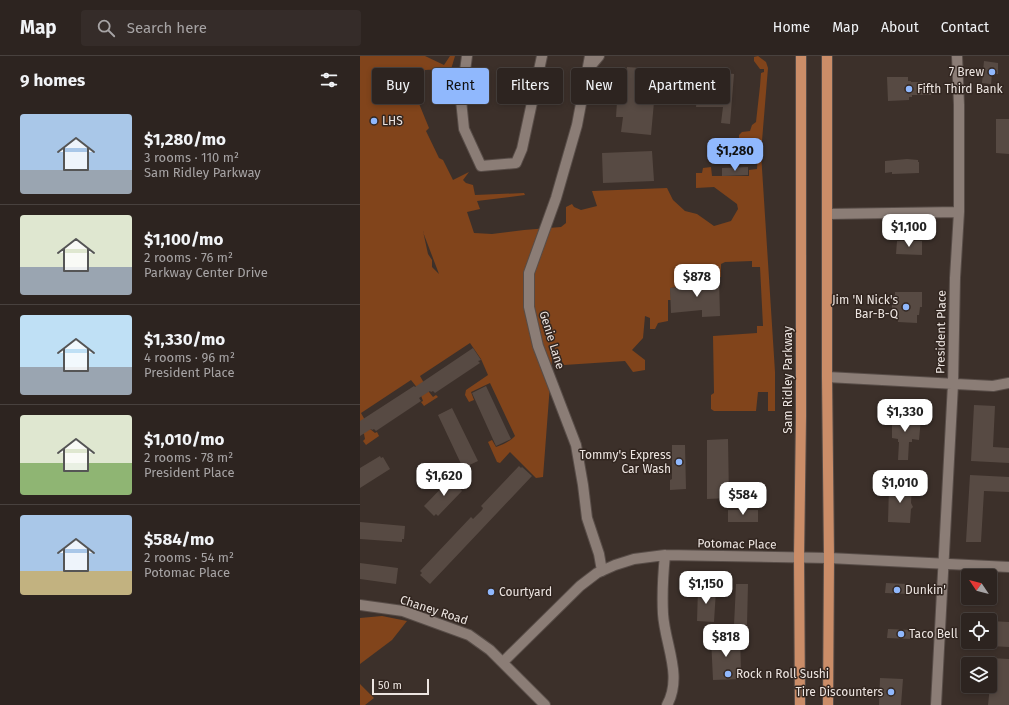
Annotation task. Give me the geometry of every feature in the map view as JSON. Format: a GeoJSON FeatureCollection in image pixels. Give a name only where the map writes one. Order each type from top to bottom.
{"type":"FeatureCollection","features":[{"type":"Feature","properties":{"kind":"main road","name":"Sam Ridley Parkway"},"geometry":{"type":"LineString","coordinates":[[800,705],[799,557],[801,391],[801,56]]}},
{"type":"Feature","properties":{"kind":"main road"},"geometry":{"type":"LineString","coordinates":[[827,56],[827,377],[829,558],[828,705]]}},
{"type":"Feature","properties":{"kind":"street"},"geometry":{"type":"LineString","coordinates":[[468,56],[462,100],[464,129],[481,166],[516,163],[522,149],[542,56]]}},
{"type":"Feature","properties":{"kind":"street","name":"Genie Lane"},"geometry":{"type":"LineString","coordinates":[[588,68],[590,56]]}},
{"type":"Feature","properties":{"kind":"street","name":"Genie Lane"},"geometry":{"type":"LineString","coordinates":[[589,68],[599,56]]}},
{"type":"Feature","properties":{"kind":"street","name":"President Place"},"geometry":{"type":"LineString","coordinates":[[936,705],[953,384],[955,278],[959,212],[959,105],[957,56]]}},
{"type":"Feature","properties":{"kind":"street","name":"Genie Lane"},"geometry":{"type":"LineString","coordinates":[[580,104],[556,198],[529,273],[529,307],[538,346],[576,446],[587,518],[602,572]]}},
{"type":"Feature","properties":{"kind":"street"},"geometry":{"type":"LineString","coordinates":[[827,214],[959,212]]}},
{"type":"Feature","properties":{"kind":"street"},"geometry":{"type":"LineString","coordinates":[[827,377],[993,386],[1009,383]]}},
{"type":"Feature","properties":{"kind":"street"},"geometry":{"type":"LineString","coordinates":[[665,556],[663,573],[663,615],[675,680],[674,689],[667,705]]}},
{"type":"Feature","properties":{"kind":"street","name":"Potomac Place"},"geometry":{"type":"LineString","coordinates":[[503,662],[580,586],[615,565],[634,559],[665,556],[799,557],[1009,567]]}},
{"type":"Feature","properties":{"kind":"street","name":"Chaney Road"},"geometry":{"type":"LineString","coordinates":[[360,605],[403,611],[469,635],[490,650],[545,705]]}},
{"type":"Feature","properties":{"kind":"shaded area"},"geometry":{"type":"Polygon","coordinates":[[[360,56],[425,56],[444,65],[450,56],[455,56],[451,68],[432,68],[432,70],[425,70],[424,97],[424,68],[372,68],[372,104],[419,104],[429,128],[426,131],[439,158],[443,160],[453,180],[469,172],[463,180],[466,183],[473,185],[475,195],[524,193],[525,195],[477,201],[480,209],[467,212],[474,233],[492,234],[561,227],[566,223],[566,207],[572,204],[574,207],[581,210],[597,206],[592,191],[667,188],[673,200],[685,211],[697,214],[714,226],[731,221],[738,209],[737,204],[714,187],[696,188],[696,173],[702,173],[703,168],[711,167],[712,176],[749,176],[749,170],[757,169],[757,142],[739,142],[739,135],[742,132],[750,131],[752,125],[756,122],[761,73],[764,72],[764,69],[760,69],[754,61],[754,57],[758,56],[766,62],[768,68],[761,153],[775,372],[775,411],[768,411],[768,392],[758,392],[756,411],[714,411],[711,409],[711,395],[714,393],[713,336],[757,333],[757,326],[763,326],[760,267],[752,267],[752,261],[725,262],[721,264],[721,277],[687,280],[687,275],[679,276],[680,287],[670,288],[671,300],[668,300],[668,321],[658,323],[655,329],[650,329],[650,318],[645,316],[643,338],[632,350],[645,360],[645,370],[633,372],[625,361],[564,365],[553,345],[543,477],[536,478],[510,452],[500,463],[497,462],[488,442],[492,440],[496,447],[506,443],[515,436],[490,383],[471,392],[474,400],[469,402],[465,395],[466,390],[488,375],[481,359],[470,343],[420,376],[433,397],[436,395],[438,397],[424,406],[421,402],[423,401],[419,390],[411,380],[361,413],[370,429],[375,433],[377,432],[379,436],[366,445],[363,441],[365,439],[364,434],[360,429],[360,56]],[[424,233],[428,254],[432,260],[432,267],[439,274],[424,233]]]}},
{"type":"Feature","properties":{"kind":"shaded area"},"geometry":{"type":"Polygon","coordinates":[[[382,616],[407,621],[392,640],[360,664],[360,618],[382,616]]]}},
{"type":"Feature","properties":{"kind":"shaded area"},"geometry":{"type":"Polygon","coordinates":[[[360,684],[374,698],[365,705],[360,705],[360,684]]]}},
{"type":"Feature","properties":{"kind":"building"},"geometry":{"type":"Polygon","coordinates":[[[984,61],[998,63],[998,74],[992,74],[991,84],[982,83],[984,61]]]}},
{"type":"Feature","properties":{"kind":"building"},"geometry":{"type":"Polygon","coordinates":[[[627,67],[642,68],[635,68],[635,104],[654,104],[651,135],[621,132],[623,117],[616,117],[617,104],[627,104],[627,67]]]}},
{"type":"Feature","properties":{"kind":"building"},"geometry":{"type":"Polygon","coordinates":[[[730,74],[734,74],[730,124],[721,123],[723,107],[696,107],[696,104],[730,104],[730,74]]]}},
{"type":"Feature","properties":{"kind":"building","name":"Fifth Third Bank"},"geometry":{"type":"Polygon","coordinates":[[[887,77],[908,77],[908,81],[911,82],[931,82],[931,95],[912,95],[912,97],[909,97],[909,100],[888,101],[887,77]]]}},
{"type":"Feature","properties":{"kind":"building"},"geometry":{"type":"Polygon","coordinates":[[[996,119],[1009,119],[1009,154],[996,153],[996,119]]]}},
{"type":"Feature","properties":{"kind":"building"},"geometry":{"type":"Polygon","coordinates":[[[652,151],[654,181],[603,183],[602,153],[652,151]]]}},
{"type":"Feature","properties":{"kind":"building"},"geometry":{"type":"Polygon","coordinates":[[[907,159],[918,160],[919,173],[885,173],[885,161],[907,159]]]}},
{"type":"Feature","properties":{"kind":"building"},"geometry":{"type":"Polygon","coordinates":[[[748,167],[748,175],[722,176],[722,168],[748,167]]]}},
{"type":"Feature","properties":{"kind":"building"},"geometry":{"type":"Polygon","coordinates":[[[897,241],[922,241],[922,255],[896,254],[897,241]]]}},
{"type":"Feature","properties":{"kind":"building"},"geometry":{"type":"Polygon","coordinates":[[[719,279],[720,316],[702,317],[702,310],[671,313],[670,288],[689,286],[689,281],[719,279]]]}},
{"type":"Feature","properties":{"kind":"building","name":"Jim 'N Nick's Bar-B-Q"},"geometry":{"type":"Polygon","coordinates":[[[895,292],[922,292],[922,307],[920,307],[919,315],[917,315],[917,323],[898,322],[896,308],[892,308],[892,296],[895,295],[895,292]]]}},
{"type":"Feature","properties":{"kind":"building"},"geometry":{"type":"Polygon","coordinates":[[[473,348],[481,360],[478,361],[480,363],[435,393],[430,391],[419,398],[421,401],[376,431],[371,429],[360,436],[360,421],[414,386],[415,387],[473,348]]]}},
{"type":"Feature","properties":{"kind":"building"},"geometry":{"type":"Polygon","coordinates":[[[486,386],[511,439],[496,446],[472,393],[486,386]]]}},
{"type":"Feature","properties":{"kind":"building"},"geometry":{"type":"Polygon","coordinates":[[[974,405],[995,406],[993,447],[1009,448],[1009,463],[971,461],[974,405]]]}},
{"type":"Feature","properties":{"kind":"building"},"geometry":{"type":"Polygon","coordinates":[[[452,408],[478,461],[463,468],[438,415],[452,408]]]}},
{"type":"Feature","properties":{"kind":"building"},"geometry":{"type":"Polygon","coordinates":[[[895,414],[899,417],[921,418],[919,440],[912,439],[912,442],[909,442],[908,460],[898,460],[899,442],[898,439],[892,438],[892,422],[889,419],[895,414]]]}},
{"type":"Feature","properties":{"kind":"building"},"geometry":{"type":"Polygon","coordinates":[[[728,439],[729,498],[707,499],[707,440],[728,439]]]}},
{"type":"Feature","properties":{"kind":"building","name":"Tommy's Express Car Wash"},"geometry":{"type":"Polygon","coordinates":[[[672,445],[685,445],[686,489],[670,490],[670,480],[672,479],[672,445]]]}},
{"type":"Feature","properties":{"kind":"building"},"geometry":{"type":"Polygon","coordinates":[[[380,456],[381,458],[383,457],[390,469],[360,488],[360,468],[380,456]]]}},
{"type":"Feature","properties":{"kind":"building"},"geometry":{"type":"Polygon","coordinates":[[[519,466],[532,476],[430,584],[420,575],[422,573],[420,571],[471,517],[473,519],[482,510],[483,508],[481,506],[519,466]]]}},
{"type":"Feature","properties":{"kind":"building"},"geometry":{"type":"Polygon","coordinates":[[[970,475],[1009,477],[1009,492],[984,491],[981,542],[966,542],[970,475]]]}},
{"type":"Feature","properties":{"kind":"building"},"geometry":{"type":"Polygon","coordinates":[[[452,477],[462,486],[460,488],[462,491],[438,516],[436,514],[434,516],[424,506],[452,477]]]}},
{"type":"Feature","properties":{"kind":"building"},"geometry":{"type":"Polygon","coordinates":[[[889,486],[912,486],[911,503],[913,507],[911,509],[910,523],[888,522],[889,486]]]}},
{"type":"Feature","properties":{"kind":"building"},"geometry":{"type":"Polygon","coordinates":[[[728,510],[758,510],[758,522],[728,522],[728,510]]]}},
{"type":"Feature","properties":{"kind":"building"},"geometry":{"type":"Polygon","coordinates":[[[360,522],[405,526],[404,539],[402,539],[402,542],[360,539],[360,522]]]}},
{"type":"Feature","properties":{"kind":"building"},"geometry":{"type":"Polygon","coordinates":[[[360,563],[398,568],[396,584],[360,579],[360,563]]]}},
{"type":"Feature","properties":{"kind":"building","name":"Dunkin'"},"geometry":{"type":"Polygon","coordinates":[[[886,583],[907,584],[907,587],[909,587],[909,594],[885,593],[886,583]]]}},
{"type":"Feature","properties":{"kind":"building"},"geometry":{"type":"Polygon","coordinates":[[[736,584],[748,584],[747,625],[734,625],[736,584]]]}},
{"type":"Feature","properties":{"kind":"building"},"geometry":{"type":"Polygon","coordinates":[[[698,589],[716,590],[714,622],[697,621],[698,589]]]}},
{"type":"Feature","properties":{"kind":"building"},"geometry":{"type":"Polygon","coordinates":[[[997,621],[1009,622],[1009,647],[997,646],[997,621]]]}},
{"type":"Feature","properties":{"kind":"building","name":"Taco Bell"},"geometry":{"type":"Polygon","coordinates":[[[888,629],[912,630],[914,631],[914,638],[887,638],[888,629]]]}},
{"type":"Feature","properties":{"kind":"building"},"geometry":{"type":"Polygon","coordinates":[[[740,636],[742,679],[713,680],[711,638],[740,636]]]}},
{"type":"Feature","properties":{"kind":"building"},"geometry":{"type":"Polygon","coordinates":[[[997,658],[1009,659],[1009,705],[988,705],[989,693],[997,693],[997,658]]]}},
{"type":"Feature","properties":{"kind":"building","name":"Tire Discounters"},"geometry":{"type":"Polygon","coordinates":[[[880,678],[903,679],[901,705],[879,705],[880,678]]]}},
{"type":"Feature","properties":{"kind":"place","name":"7 Brew"},"geometry":{"type":"Point","coordinates":[992,72]}},
{"type":"Feature","properties":{"kind":"place","name":"Fifth Third Bank"},"geometry":{"type":"Point","coordinates":[909,89]}},
{"type":"Feature","properties":{"kind":"place","name":"LHS"},"geometry":{"type":"Point","coordinates":[374,121]}},
{"type":"Feature","properties":{"kind":"place","name":"Jim 'N Nick's Bar-B-Q"},"geometry":{"type":"Point","coordinates":[906,307]}},
{"type":"Feature","properties":{"kind":"place","name":"Tommy's Express Car Wash"},"geometry":{"type":"Point","coordinates":[679,462]}},
{"type":"Feature","properties":{"kind":"place","name":"Dunkin'"},"geometry":{"type":"Point","coordinates":[897,590]}},
{"type":"Feature","properties":{"kind":"place","name":"Courtyard"},"geometry":{"type":"Point","coordinates":[491,592]}},
{"type":"Feature","properties":{"kind":"place","name":"Taco Bell"},"geometry":{"type":"Point","coordinates":[901,634]}},
{"type":"Feature","properties":{"kind":"place","name":"Rock n Roll Sushi"},"geometry":{"type":"Point","coordinates":[728,674]}},
{"type":"Feature","properties":{"kind":"place","name":"Tire Discounters"},"geometry":{"type":"Point","coordinates":[891,692]}}]}
